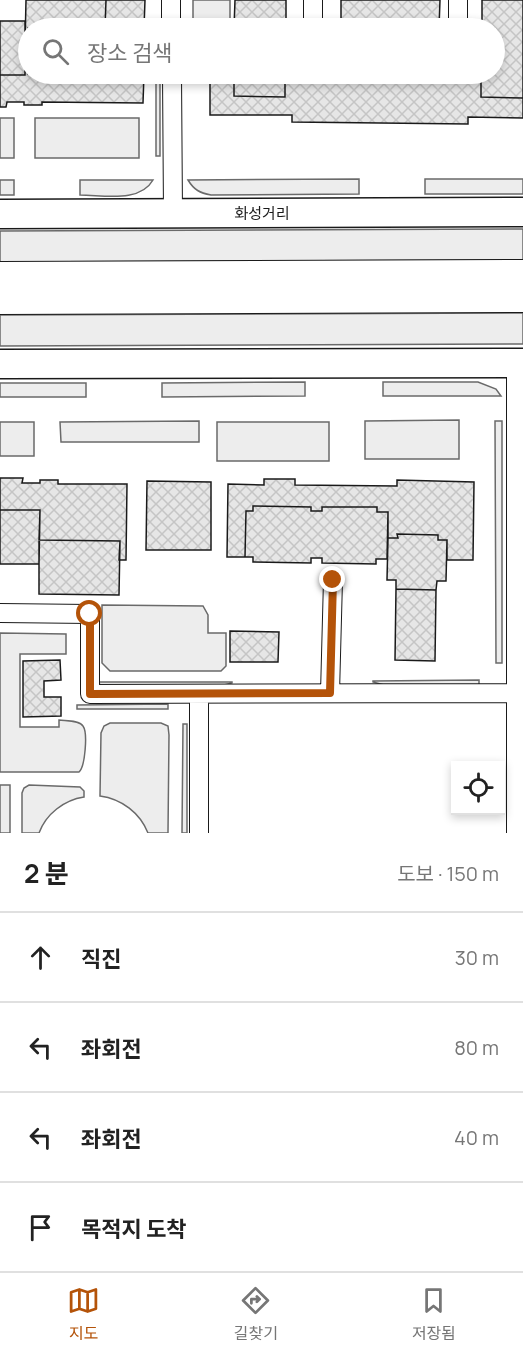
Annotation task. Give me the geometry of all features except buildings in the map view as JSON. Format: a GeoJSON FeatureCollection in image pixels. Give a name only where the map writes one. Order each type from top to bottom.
{"type":"FeatureCollection","features":[{"type":"Feature","properties":{"kind":"highway"},"geometry":{"type":"LineString","coordinates":[[0,277],[523,275]]}},
{"type":"Feature","properties":{"kind":"highway"},"geometry":{"type":"LineString","coordinates":[[0,299],[523,297]]}},
{"type":"Feature","properties":{"kind":"main road","name":"화성거리"},"geometry":{"type":"LineString","coordinates":[[0,214],[523,212]]}},
{"type":"Feature","properties":{"kind":"main road"},"geometry":{"type":"LineString","coordinates":[[0,364],[520,363]]}},
{"type":"Feature","properties":{"kind":"street"},"geometry":{"type":"LineString","coordinates":[[171,0],[171,18]]}},
{"type":"Feature","properties":{"kind":"street"},"geometry":{"type":"LineString","coordinates":[[313,0],[313,18]]}},
{"type":"Feature","properties":{"kind":"street"},"geometry":{"type":"LineString","coordinates":[[458,0],[458,18]]}},
{"type":"Feature","properties":{"kind":"street"},"geometry":{"type":"LineString","coordinates":[[172,84],[173,214]]}},
{"type":"Feature","properties":{"kind":"street"},"geometry":{"type":"LineString","coordinates":[[516,833],[520,693],[520,363]]}},
{"type":"Feature","properties":{"kind":"street"},"geometry":{"type":"LineString","coordinates":[[330,693],[333,580]]}},
{"type":"Feature","properties":{"kind":"street"},"geometry":{"type":"LineString","coordinates":[[0,613],[90,614],[90,694],[520,693]]}},
{"type":"Feature","properties":{"kind":"street"},"geometry":{"type":"LineString","coordinates":[[199,694],[199,833]]}},
{"type":"Feature","properties":{"kind":"shaded area"},"geometry":{"type":"Polygon","coordinates":[[[193,0],[230,0],[230,18],[193,18],[193,0]]]}},
{"type":"Feature","properties":{"kind":"shaded area"},"geometry":{"type":"Polygon","coordinates":[[[156,84],[160,84],[160,156],[156,156],[156,84]]]}},
{"type":"Feature","properties":{"kind":"shaded area"},"geometry":{"type":"Polygon","coordinates":[[[0,118],[14,118],[14,158],[0,158],[0,118]]]}},
{"type":"Feature","properties":{"kind":"shaded area"},"geometry":{"type":"Polygon","coordinates":[[[35,118],[139,118],[139,158],[35,158],[35,118]]]}},
{"type":"Feature","properties":{"kind":"shaded area"},"geometry":{"type":"Polygon","coordinates":[[[359,179],[359,194],[211,195],[198,190],[188,180],[359,179]]]}},
{"type":"Feature","properties":{"kind":"shaded area"},"geometry":{"type":"Polygon","coordinates":[[[425,179],[523,179],[523,194],[425,194],[425,179]]]}},
{"type":"Feature","properties":{"kind":"shaded area"},"geometry":{"type":"Polygon","coordinates":[[[0,180],[14,180],[14,195],[0,195],[0,180]]]}},
{"type":"Feature","properties":{"kind":"shaded area"},"geometry":{"type":"Polygon","coordinates":[[[80,180],[153,180],[147,187],[131,195],[110,196],[80,195],[80,180]]]}},
{"type":"Feature","properties":{"kind":"shaded area"},"geometry":{"type":"Polygon","coordinates":[[[523,229],[523,260],[0,262],[0,231],[523,229]]]}},
{"type":"Feature","properties":{"kind":"shaded area"},"geometry":{"type":"Polygon","coordinates":[[[523,313],[523,344],[0,346],[0,315],[523,313]]]}},
{"type":"Feature","properties":{"kind":"shaded area"},"geometry":{"type":"Polygon","coordinates":[[[305,382],[305,396],[162,397],[162,383],[305,382]]]}},
{"type":"Feature","properties":{"kind":"shaded area"},"geometry":{"type":"Polygon","coordinates":[[[383,382],[478,382],[496,389],[501,396],[383,396],[383,382]]]}},
{"type":"Feature","properties":{"kind":"shaded area"},"geometry":{"type":"Polygon","coordinates":[[[0,383],[86,383],[86,397],[0,397],[0,383]]]}},
{"type":"Feature","properties":{"kind":"shaded area"},"geometry":{"type":"Polygon","coordinates":[[[459,420],[459,459],[365,459],[365,421],[459,420]]]}},
{"type":"Feature","properties":{"kind":"shaded area"},"geometry":{"type":"Polygon","coordinates":[[[199,421],[199,442],[61,442],[60,422],[199,421]]]}},
{"type":"Feature","properties":{"kind":"shaded area"},"geometry":{"type":"Polygon","coordinates":[[[495,421],[502,421],[502,663],[496,663],[495,421]]]}},
{"type":"Feature","properties":{"kind":"shaded area"},"geometry":{"type":"Polygon","coordinates":[[[0,422],[34,422],[34,456],[0,456],[0,422]]]}},
{"type":"Feature","properties":{"kind":"shaded area"},"geometry":{"type":"Polygon","coordinates":[[[217,422],[329,422],[329,461],[217,461],[217,422]]]}},
{"type":"Feature","properties":{"kind":"shaded area"},"geometry":{"type":"Polygon","coordinates":[[[102,605],[203,606],[208,615],[208,633],[226,633],[226,666],[221,671],[110,671],[102,663],[102,605]]]}},
{"type":"Feature","properties":{"kind":"shaded area"},"geometry":{"type":"Polygon","coordinates":[[[0,633],[66,634],[66,654],[20,654],[20,727],[59,727],[59,720],[81,724],[85,730],[86,742],[83,764],[79,772],[0,772],[0,633]]]}},
{"type":"Feature","properties":{"kind":"shaded area"},"geometry":{"type":"Polygon","coordinates":[[[479,680],[479,685],[384,685],[373,682],[373,681],[479,680]]]}},
{"type":"Feature","properties":{"kind":"shaded area"},"geometry":{"type":"Polygon","coordinates":[[[99,682],[232,683],[224,685],[100,686],[99,682]]]}},
{"type":"Feature","properties":{"kind":"shaded area"},"geometry":{"type":"Polygon","coordinates":[[[168,704],[168,709],[77,709],[77,705],[168,704]]]}},
{"type":"Feature","properties":{"kind":"shaded area"},"geometry":{"type":"Polygon","coordinates":[[[110,723],[161,723],[168,726],[168,833],[148,833],[140,819],[129,808],[116,800],[100,796],[101,733],[104,726],[110,723]]]}},
{"type":"Feature","properties":{"kind":"shaded area"},"geometry":{"type":"Polygon","coordinates":[[[183,724],[187,724],[187,833],[182,833],[183,724]]]}},
{"type":"Feature","properties":{"kind":"shaded area"},"geometry":{"type":"Polygon","coordinates":[[[0,785],[10,785],[10,833],[0,833],[0,785]]]}},
{"type":"Feature","properties":{"kind":"shaded area"},"geometry":{"type":"Polygon","coordinates":[[[29,785],[80,787],[84,791],[84,797],[70,801],[57,809],[46,820],[39,833],[22,833],[22,793],[29,785]]]}},
{"type":"Feature","properties":{"kind":"route"},"geometry":{"type":"LineString","coordinates":[[90,614],[90,694],[330,693],[333,580]]}}]}
